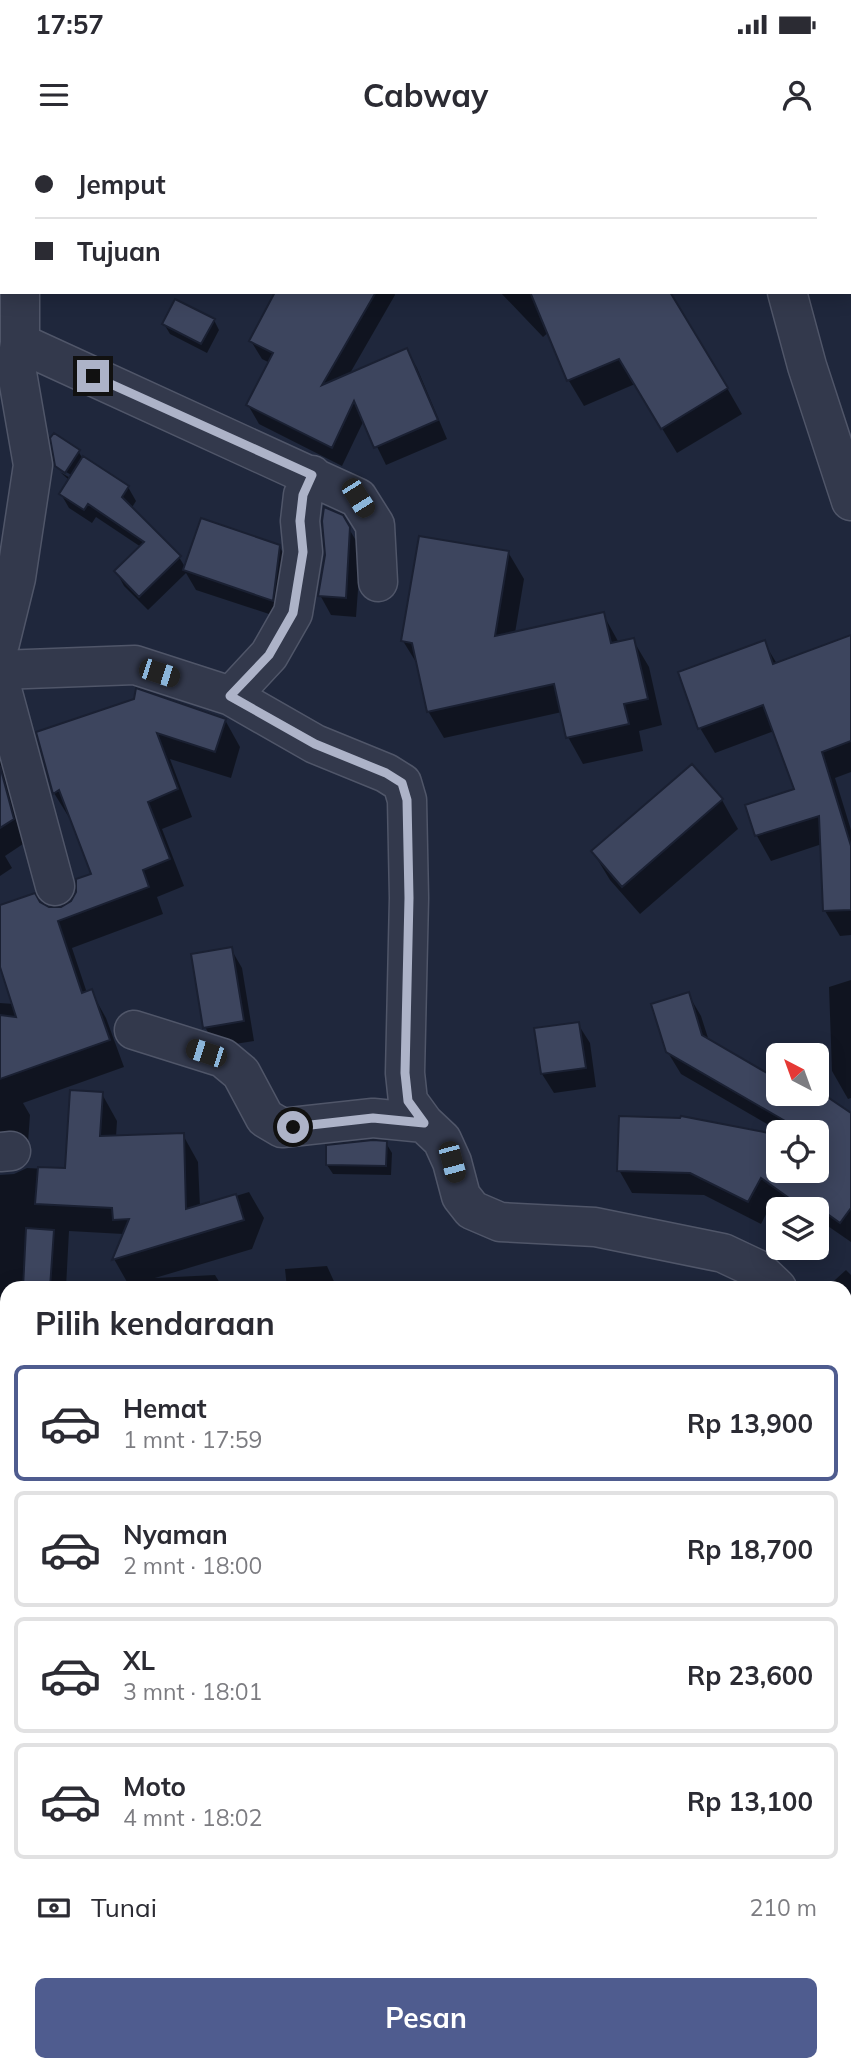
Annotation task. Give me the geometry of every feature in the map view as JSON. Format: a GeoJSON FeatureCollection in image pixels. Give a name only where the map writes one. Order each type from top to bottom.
{"type":"FeatureCollection","features":[{"type":"Feature","properties":{"kind":"street"},"geometry":{"type":"LineString","coordinates":[[0,643],[16,578],[33,465],[16,367],[20,343],[20,294]]}},
{"type":"Feature","properties":{"kind":"street"},"geometry":{"type":"LineString","coordinates":[[788,294],[807,366],[851,501]]}},
{"type":"Feature","properties":{"kind":"street"},"geometry":{"type":"LineString","coordinates":[[20,343],[358,498],[375,525],[378,582]]}},
{"type":"Feature","properties":{"kind":"street"},"geometry":{"type":"LineString","coordinates":[[230,696],[269,655],[293,613],[303,552],[300,521],[303,495],[312,475]]}},
{"type":"Feature","properties":{"kind":"street"},"geometry":{"type":"LineString","coordinates":[[0,670],[135,665],[230,696],[315,744],[386,773],[402,783],[407,800],[409,898],[405,1073],[408,1101],[424,1123],[442,1140],[452,1162],[461,1196],[471,1210],[500,1222],[595,1227],[723,1253],[757,1269],[770,1281]]}},
{"type":"Feature","properties":{"kind":"street"},"geometry":{"type":"LineString","coordinates":[[0,682],[55,886]]}},
{"type":"Feature","properties":{"kind":"street"},"geometry":{"type":"LineString","coordinates":[[134,1030],[223,1058],[241,1073],[265,1118],[282,1128],[373,1118],[424,1123]]}},
{"type":"Feature","properties":{"kind":"building"},"geometry":{"type":"Polygon","coordinates":[[[274,294],[375,294],[322,385],[407,348],[438,420],[374,448],[354,401],[332,448],[246,405],[273,353],[249,341],[274,294]]]}},
{"type":"Feature","properties":{"kind":"building"},"geometry":{"type":"Polygon","coordinates":[[[531,294],[671,294],[728,388],[661,429],[619,359],[567,381],[531,294]]]}},
{"type":"Feature","properties":{"kind":"building"},"geometry":{"type":"Polygon","coordinates":[[[175,299],[215,319],[201,344],[162,324],[175,299]]]}},
{"type":"Feature","properties":{"kind":"building"},"geometry":{"type":"Polygon","coordinates":[[[54,433],[80,450],[65,473],[55,466],[50,438],[54,433]]]}},
{"type":"Feature","properties":{"kind":"building"},"geometry":{"type":"Polygon","coordinates":[[[83,456],[129,486],[122,497],[181,556],[139,597],[114,571],[144,542],[88,504],[84,510],[59,494],[83,456]]]}},
{"type":"Feature","properties":{"kind":"building"},"geometry":{"type":"Polygon","coordinates":[[[324,507],[343,515],[350,527],[346,598],[318,596],[325,555],[322,521],[324,507]]]}},
{"type":"Feature","properties":{"kind":"building"},"geometry":{"type":"Polygon","coordinates":[[[201,518],[280,545],[273,601],[183,570],[201,518]]]}},
{"type":"Feature","properties":{"kind":"building"},"geometry":{"type":"Polygon","coordinates":[[[419,536],[509,551],[495,636],[604,612],[611,643],[634,638],[648,699],[624,704],[629,724],[566,738],[554,684],[427,712],[412,643],[401,641],[419,536]]]}},
{"type":"Feature","properties":{"kind":"building"},"geometry":{"type":"Polygon","coordinates":[[[851,635],[851,741],[822,752],[851,846],[851,910],[823,911],[819,816],[755,836],[745,805],[794,789],[763,705],[698,729],[678,672],[765,640],[773,664],[851,635]]]}},
{"type":"Feature","properties":{"kind":"building"},"geometry":{"type":"Polygon","coordinates":[[[136,688],[226,719],[215,752],[157,733],[178,789],[148,802],[170,859],[143,870],[149,887],[58,921],[82,993],[92,989],[110,1040],[0,1079],[0,1015],[16,1017],[0,967],[0,905],[35,893],[40,902],[49,907],[61,907],[71,901],[76,892],[76,879],[91,874],[59,790],[53,794],[36,732],[134,699],[136,688]]]}},
{"type":"Feature","properties":{"kind":"building"},"geometry":{"type":"Polygon","coordinates":[[[692,764],[723,799],[622,887],[591,851],[692,764]]]}},
{"type":"Feature","properties":{"kind":"building"},"geometry":{"type":"Polygon","coordinates":[[[0,766],[14,819],[0,828],[0,766]]]}},
{"type":"Feature","properties":{"kind":"building"},"geometry":{"type":"Polygon","coordinates":[[[232,947],[244,1021],[203,1028],[191,954],[232,947]]]}},
{"type":"Feature","properties":{"kind":"building"},"geometry":{"type":"Polygon","coordinates":[[[689,992],[702,1035],[766,1072],[766,1106],[830,1106],[830,1099],[851,1113],[851,1208],[840,1223],[829,1215],[829,1197],[788,1197],[768,1183],[829,1183],[829,1120],[783,1120],[666,1052],[651,1004],[689,992]]]}},
{"type":"Feature","properties":{"kind":"building"},"geometry":{"type":"Polygon","coordinates":[[[579,1022],[586,1068],[541,1074],[534,1028],[579,1022]]]}},
{"type":"Feature","properties":{"kind":"building"},"geometry":{"type":"Polygon","coordinates":[[[70,1090],[103,1092],[100,1136],[184,1133],[186,1209],[236,1194],[244,1220],[112,1260],[129,1219],[113,1220],[112,1208],[35,1204],[38,1167],[65,1168],[70,1090]]]}},
{"type":"Feature","properties":{"kind":"building"},"geometry":{"type":"Polygon","coordinates":[[[619,1116],[681,1116],[766,1132],[766,1182],[761,1178],[748,1202],[690,1173],[617,1171],[619,1116]]]}},
{"type":"Feature","properties":{"kind":"building"},"geometry":{"type":"Polygon","coordinates":[[[387,1141],[386,1166],[326,1165],[326,1145],[387,1141]]]}},
{"type":"Feature","properties":{"kind":"building"},"geometry":{"type":"Polygon","coordinates":[[[26,1228],[54,1230],[50,1281],[23,1281],[26,1228]]]}},
{"type":"Feature","properties":{"kind":"route"},"geometry":{"type":"LineString","coordinates":[[93,376],[312,475],[303,495],[300,521],[303,552],[293,613],[269,655],[230,696],[315,744],[386,773],[402,783],[407,800],[409,898],[405,1073],[408,1101],[424,1123],[373,1118],[293,1127]]}}]}
